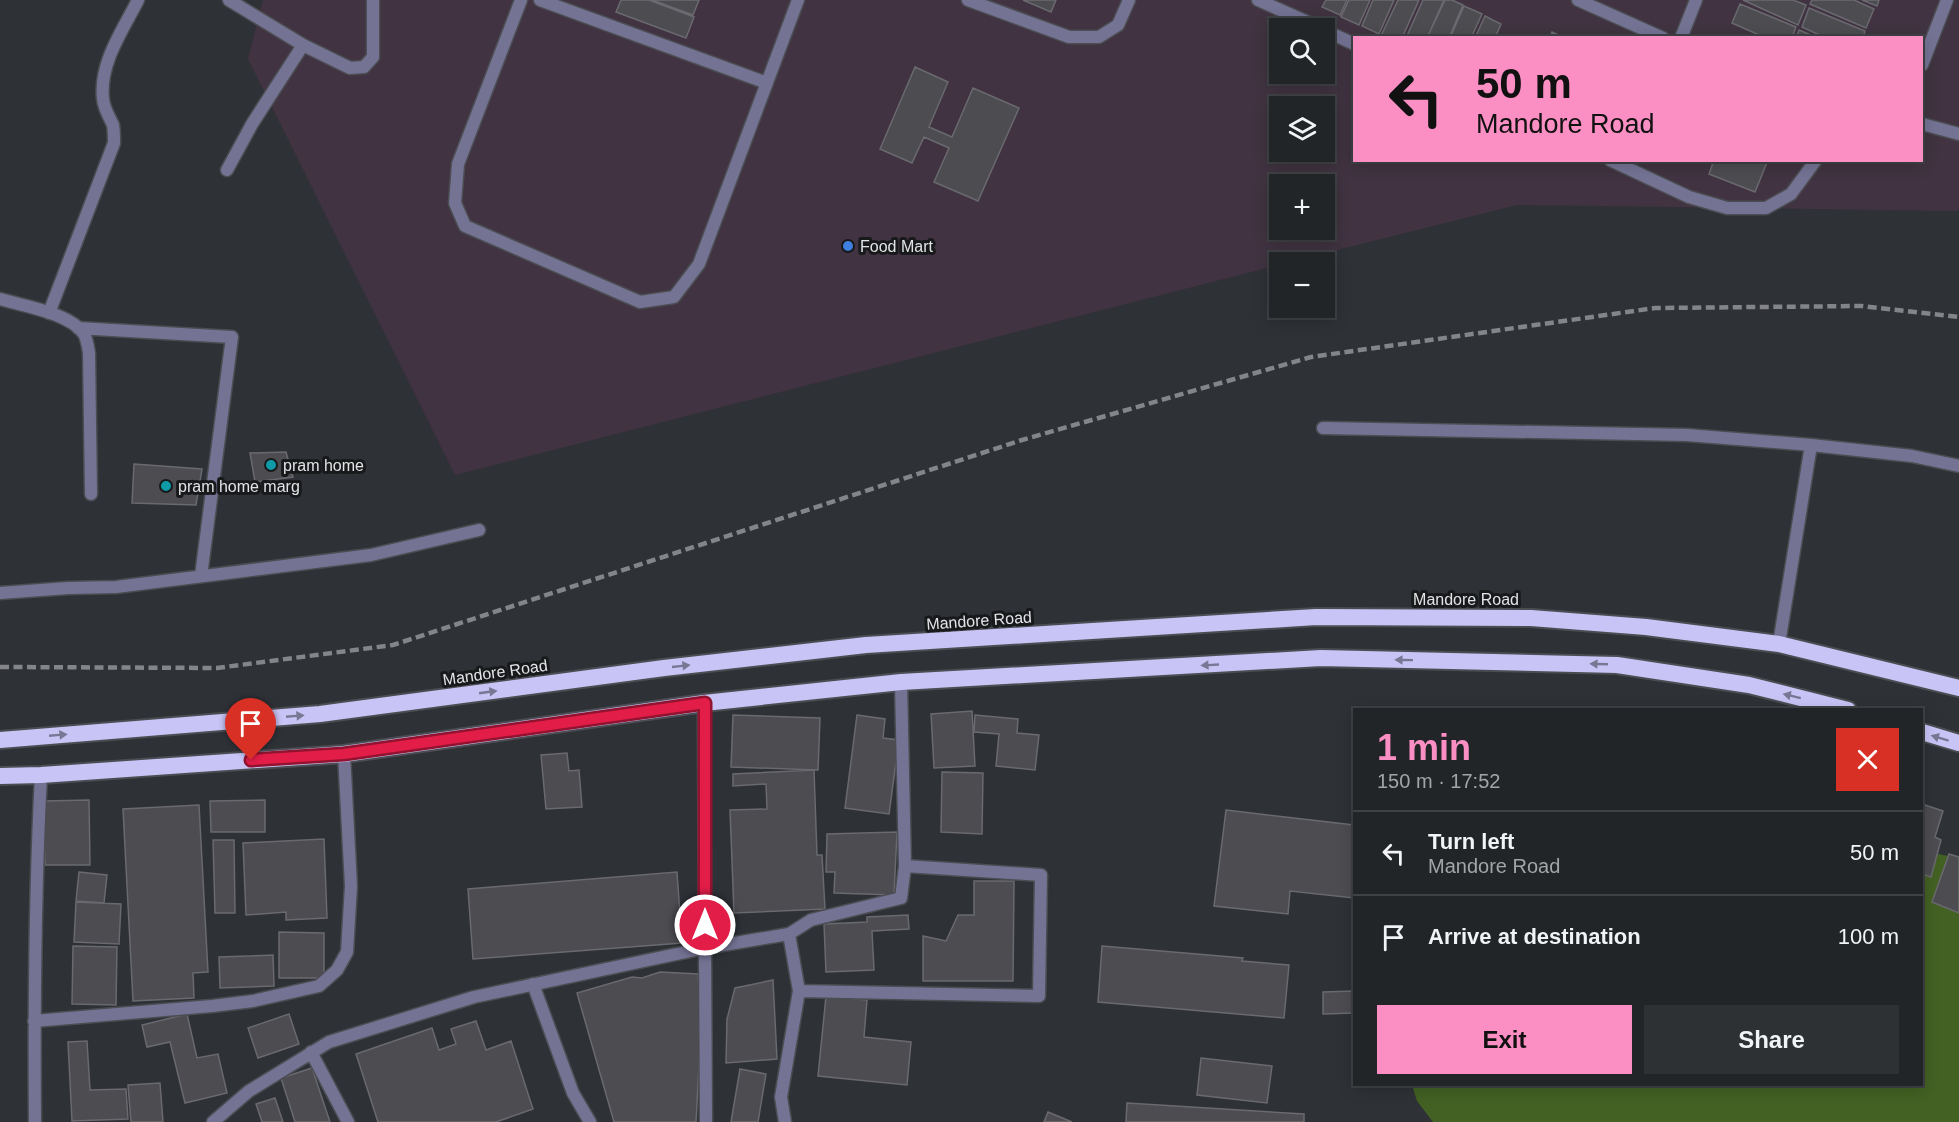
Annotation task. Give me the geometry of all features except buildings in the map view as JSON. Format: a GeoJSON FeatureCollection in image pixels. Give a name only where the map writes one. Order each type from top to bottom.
{"type":"FeatureCollection","features":[{"type":"Feature","properties":{"kind":"highway","name":"Mandore Road"},"geometry":{"type":"LineString","coordinates":[[0,740],[320,714],[664,668],[866,645],[1316,617],[1531,618],[1646,627],[1779,644],[1959,688]]}},
{"type":"Feature","properties":{"kind":"highway"},"geometry":{"type":"LineString","coordinates":[[0,776],[344,754],[705,703],[901,682],[1321,658],[1617,665],[1749,686],[1840,708]]}},
{"type":"Feature","properties":{"kind":"highway"},"geometry":{"type":"LineString","coordinates":[[1923,732],[1959,743]]}},
{"type":"Feature","properties":{"kind":"street"},"geometry":{"type":"LineString","coordinates":[[50,313],[114,143],[113,125],[106,114],[103,99],[103,84],[108,59],[138,0]]}},
{"type":"Feature","properties":{"kind":"street"},"geometry":{"type":"LineString","coordinates":[[229,0],[303,45],[350,68],[364,67],[373,57],[374,0]]}},
{"type":"Feature","properties":{"kind":"street"},"geometry":{"type":"LineString","coordinates":[[521,0],[458,164],[455,203],[465,226],[640,302],[675,297],[699,264],[798,0]]}},
{"type":"Feature","properties":{"kind":"street"},"geometry":{"type":"LineString","coordinates":[[540,0],[767,83]]}},
{"type":"Feature","properties":{"kind":"street"},"geometry":{"type":"LineString","coordinates":[[968,0],[1069,38],[1099,37],[1118,25],[1129,0]]}},
{"type":"Feature","properties":{"kind":"street"},"geometry":{"type":"LineString","coordinates":[[1258,0],[1298,18]]}},
{"type":"Feature","properties":{"kind":"street"},"geometry":{"type":"LineString","coordinates":[[1578,0],[1659,36]]}},
{"type":"Feature","properties":{"kind":"street"},"geometry":{"type":"LineString","coordinates":[[1682,36],[1696,0]]}},
{"type":"Feature","properties":{"kind":"street"},"geometry":{"type":"LineString","coordinates":[[1923,62],[1947,0]]}},
{"type":"Feature","properties":{"kind":"street"},"geometry":{"type":"LineString","coordinates":[[1335,35],[1353,44]]}},
{"type":"Feature","properties":{"kind":"street"},"geometry":{"type":"LineString","coordinates":[[227,170],[252,124],[303,45]]}},
{"type":"Feature","properties":{"kind":"street"},"geometry":{"type":"LineString","coordinates":[[1923,124],[1959,134]]}},
{"type":"Feature","properties":{"kind":"street"},"geometry":{"type":"LineString","coordinates":[[1614,162],[1689,197],[1727,208],[1766,208],[1791,194],[1815,162]]}},
{"type":"Feature","properties":{"kind":"street"},"geometry":{"type":"LineString","coordinates":[[0,299],[50,313],[73,323],[85,335],[89,353],[91,494]]}},
{"type":"Feature","properties":{"kind":"street"},"geometry":{"type":"LineString","coordinates":[[78,328],[232,337],[201,576]]}},
{"type":"Feature","properties":{"kind":"street"},"geometry":{"type":"LineString","coordinates":[[1323,428],[1688,435],[1912,456],[1959,466]]}},
{"type":"Feature","properties":{"kind":"street"},"geometry":{"type":"LineString","coordinates":[[1779,644],[1811,445]]}},
{"type":"Feature","properties":{"kind":"street"},"geometry":{"type":"LineString","coordinates":[[0,593],[116,587],[371,555],[479,530]]}},
{"type":"Feature","properties":{"kind":"street"},"geometry":{"type":"LineString","coordinates":[[213,1122],[249,1091],[328,1042],[462,1000],[705,948],[789,934],[811,920],[901,898],[905,866],[901,682]]}},
{"type":"Feature","properties":{"kind":"street"},"geometry":{"type":"LineString","coordinates":[[705,703],[706,1122]]}},
{"type":"Feature","properties":{"kind":"street"},"geometry":{"type":"LineString","coordinates":[[34,1021],[212,1006],[319,986],[337,970],[347,952],[351,886],[344,754]]}},
{"type":"Feature","properties":{"kind":"street"},"geometry":{"type":"LineString","coordinates":[[35,1122],[36,869],[41,775]]}},
{"type":"Feature","properties":{"kind":"street"},"geometry":{"type":"LineString","coordinates":[[799,991],[1039,996],[1041,875],[905,866]]}},
{"type":"Feature","properties":{"kind":"street"},"geometry":{"type":"LineString","coordinates":[[785,1122],[781,1097],[799,991],[789,934]]}},
{"type":"Feature","properties":{"kind":"street"},"geometry":{"type":"LineString","coordinates":[[532,984],[573,1093],[590,1122]]}},
{"type":"Feature","properties":{"kind":"street"},"geometry":{"type":"LineString","coordinates":[[311,1052],[348,1122]]}},
{"type":"Feature","properties":{"kind":"shaded area","name":"Food Mart"},"geometry":{"type":"Polygon","coordinates":[[[263,0],[1959,0],[1959,211],[1517,205],[1329,252],[1269,252],[1269,268],[455,475],[248,59],[263,0]]]}},
{"type":"Feature","properties":{"kind":"green space"},"geometry":{"type":"Polygon","coordinates":[[[1923,851],[1959,858],[1959,1122],[1433,1122],[1417,1101],[1412,1086],[1923,1086],[1923,851]]]}},
{"type":"Feature","properties":{"kind":"railway"},"geometry":{"type":"LineString","coordinates":[[0,667],[217,668],[393,645],[1022,440],[1311,357],[1655,308],[1862,306],[1959,317]]}},
{"type":"Feature","properties":{"kind":"place","name":"Food Mart"},"geometry":{"type":"Point","coordinates":[848,246]}},
{"type":"Feature","properties":{"kind":"place","name":"pram home"},"geometry":{"type":"Point","coordinates":[271,465]}},
{"type":"Feature","properties":{"kind":"place","name":"pram home marg"},"geometry":{"type":"Point","coordinates":[166,486]}},
{"type":"Feature","properties":{"kind":"route"},"geometry":{"type":"LineString","coordinates":[[251,760],[344,754],[705,703],[705,925]]}}]}
